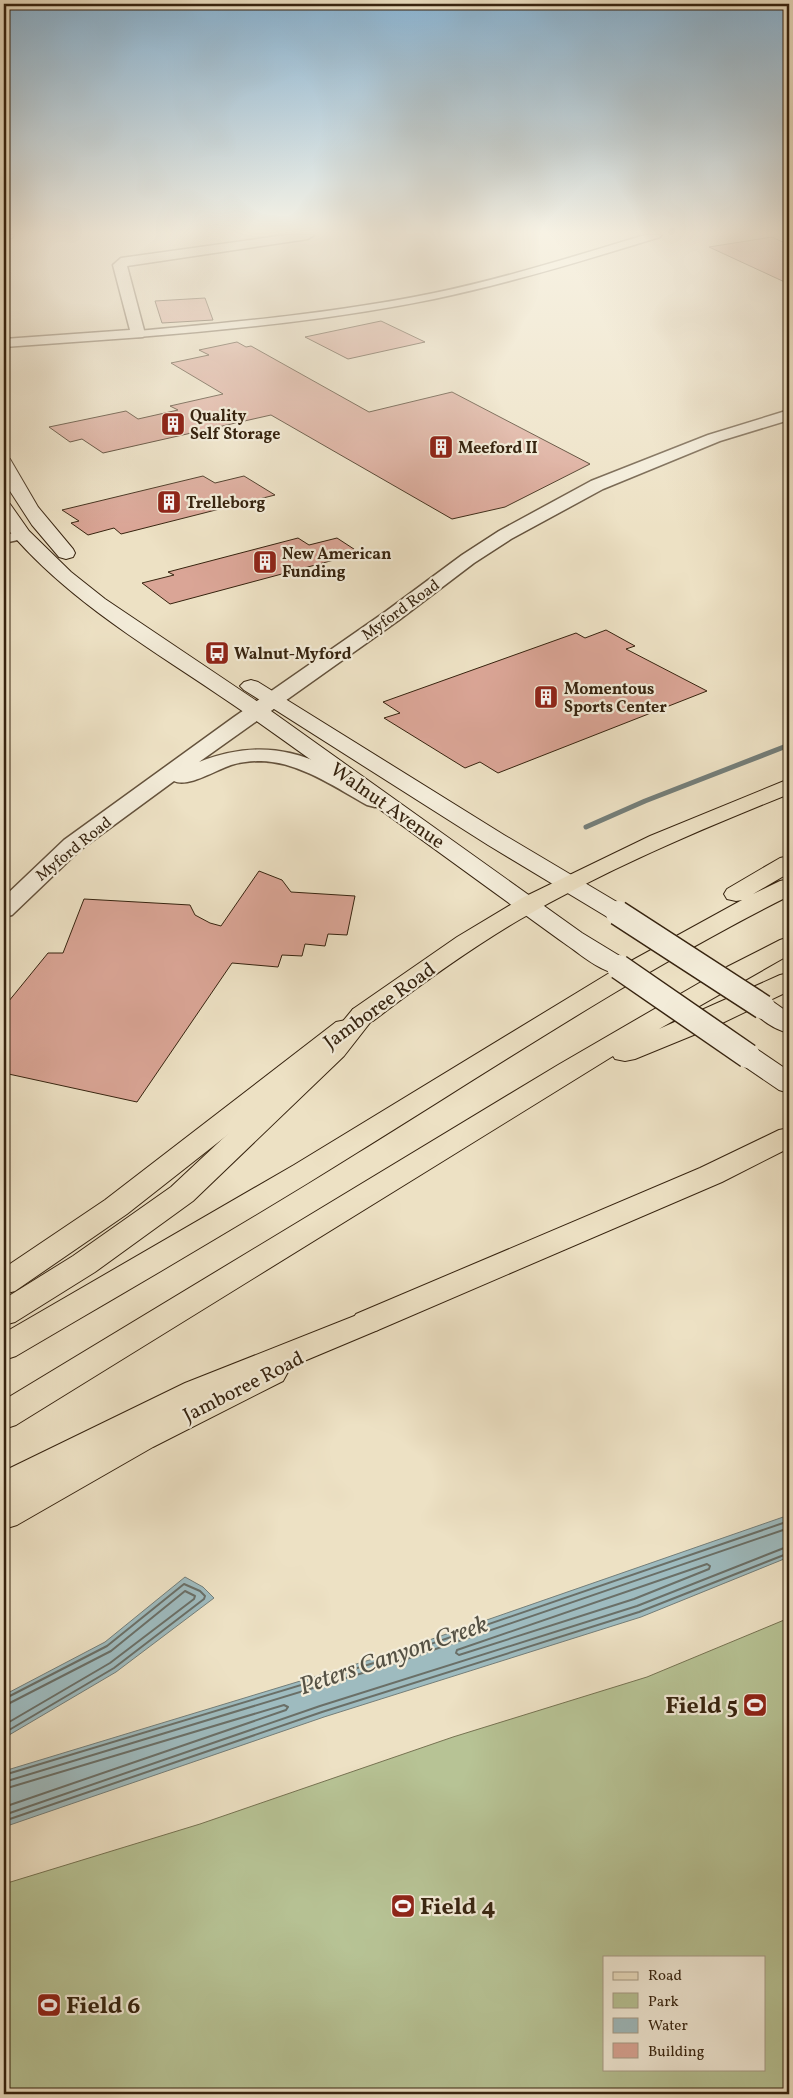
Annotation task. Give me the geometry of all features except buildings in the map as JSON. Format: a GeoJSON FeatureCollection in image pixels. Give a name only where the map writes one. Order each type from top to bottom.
{"type":"FeatureCollection","features":[{"type":"Feature","properties":{"kind":"main road","name":"Walnut Avenue"},"geometry":{"type":"LineString","coordinates":[[4,463],[23,502],[42,527],[84,571],[117,598],[264,705],[402,814],[574,938],[789,1084]]}},
{"type":"Feature","properties":{"kind":"main road","name":"Walnut Avenue"},"geometry":{"type":"LineString","coordinates":[[4,508],[13,537],[98,603],[264,705],[618,913],[789,1025]]}},
{"type":"Feature","properties":{"kind":"main road","name":"Jamboree Road"},"geometry":{"type":"LineString","coordinates":[[4,1283],[116,1207],[413,978],[528,904],[568,883],[694,824],[789,786]]}},
{"type":"Feature","properties":{"kind":"main road"},"geometry":{"type":"LineString","coordinates":[[508,1046],[667,936],[789,863]]}},
{"type":"Feature","properties":{"kind":"main road"},"geometry":{"type":"LineString","coordinates":[[4,1348],[345,1148],[508,1046],[719,922],[789,886]]}},
{"type":"Feature","properties":{"kind":"main road"},"geometry":{"type":"LineString","coordinates":[[4,1416],[568,1071],[736,972],[789,945]]}},
{"type":"Feature","properties":{"kind":"main road"},"geometry":{"type":"LineString","coordinates":[[568,1071],[633,1051],[708,1019],[789,981]]}},
{"type":"Feature","properties":{"kind":"main road"},"geometry":{"type":"LineString","coordinates":[[4,1314],[92,1259],[182,1194],[334,1050],[363,1015]]}},
{"type":"Feature","properties":{"kind":"main road","name":"Jamboree Road"},"geometry":{"type":"LineString","coordinates":[[4,1515],[141,1438],[367,1322],[711,1175],[789,1137]]}},
{"type":"Feature","properties":{"kind":"main road"},"geometry":{"type":"LineString","coordinates":[[4,1487],[197,1392],[367,1322]]}},
{"type":"Feature","properties":{"kind":"street"},"geometry":{"type":"LineString","coordinates":[[4,343],[151,333]]}},
{"type":"Feature","properties":{"kind":"street","name":"Myford Road"},"geometry":{"type":"LineString","coordinates":[[4,910],[50,863],[72,845],[264,705],[392,616],[468,559],[545,512],[597,485],[714,438],[789,416]]}},
{"type":"Feature","properties":{"kind":"street"},"geometry":{"type":"LineString","coordinates":[[149,790],[230,759],[245,756],[272,756],[299,763],[328,775],[402,814]]}},
{"type":"Feature","properties":{"kind":"green space"},"geometry":{"type":"Polygon","coordinates":[[[789,1618],[789,2094],[4,2094],[4,1884],[200,1824],[453,1737],[647,1677],[789,1618]]]}},
{"type":"Feature","properties":{"kind":"water","name":"Peters Canyon Creek"},"geometry":{"type":"Polygon","coordinates":[[[789,1515],[789,1557],[641,1617],[324,1717],[4,1827],[4,1771],[386,1655],[789,1515]]]}},
{"type":"Feature","properties":{"kind":"water"},"geometry":{"type":"Polygon","coordinates":[[[185,1577],[203,1587],[214,1598],[116,1672],[4,1738],[4,1695],[105,1642],[185,1577]]]}},
{"type":"Feature","properties":{"kind":"waterway"},"geometry":{"type":"LineString","coordinates":[[586,827],[645,801],[789,745]]}},
{"type":"Feature","properties":{"kind":"place","name":"Quality Self Storage"},"geometry":{"type":"Point","coordinates":[173,424]}},
{"type":"Feature","properties":{"kind":"place","name":"Meeford II"},"geometry":{"type":"Point","coordinates":[441,447]}},
{"type":"Feature","properties":{"kind":"place","name":"Trelleborg"},"geometry":{"type":"Point","coordinates":[169,502]}},
{"type":"Feature","properties":{"kind":"place","name":"New American Funding"},"geometry":{"type":"Point","coordinates":[265,562]}},
{"type":"Feature","properties":{"kind":"place","name":"Walnut-Myford"},"geometry":{"type":"Point","coordinates":[217,653]}},
{"type":"Feature","properties":{"kind":"place","name":"Momentous Sports Center"},"geometry":{"type":"Point","coordinates":[546,697]}},
{"type":"Feature","properties":{"kind":"place","name":"Field 5"},"geometry":{"type":"Point","coordinates":[755,1705]}},
{"type":"Feature","properties":{"kind":"place","name":"Field 4"},"geometry":{"type":"Point","coordinates":[403,1906]}},
{"type":"Feature","properties":{"kind":"place","name":"Field 6"},"geometry":{"type":"Point","coordinates":[49,2005]}}]}
